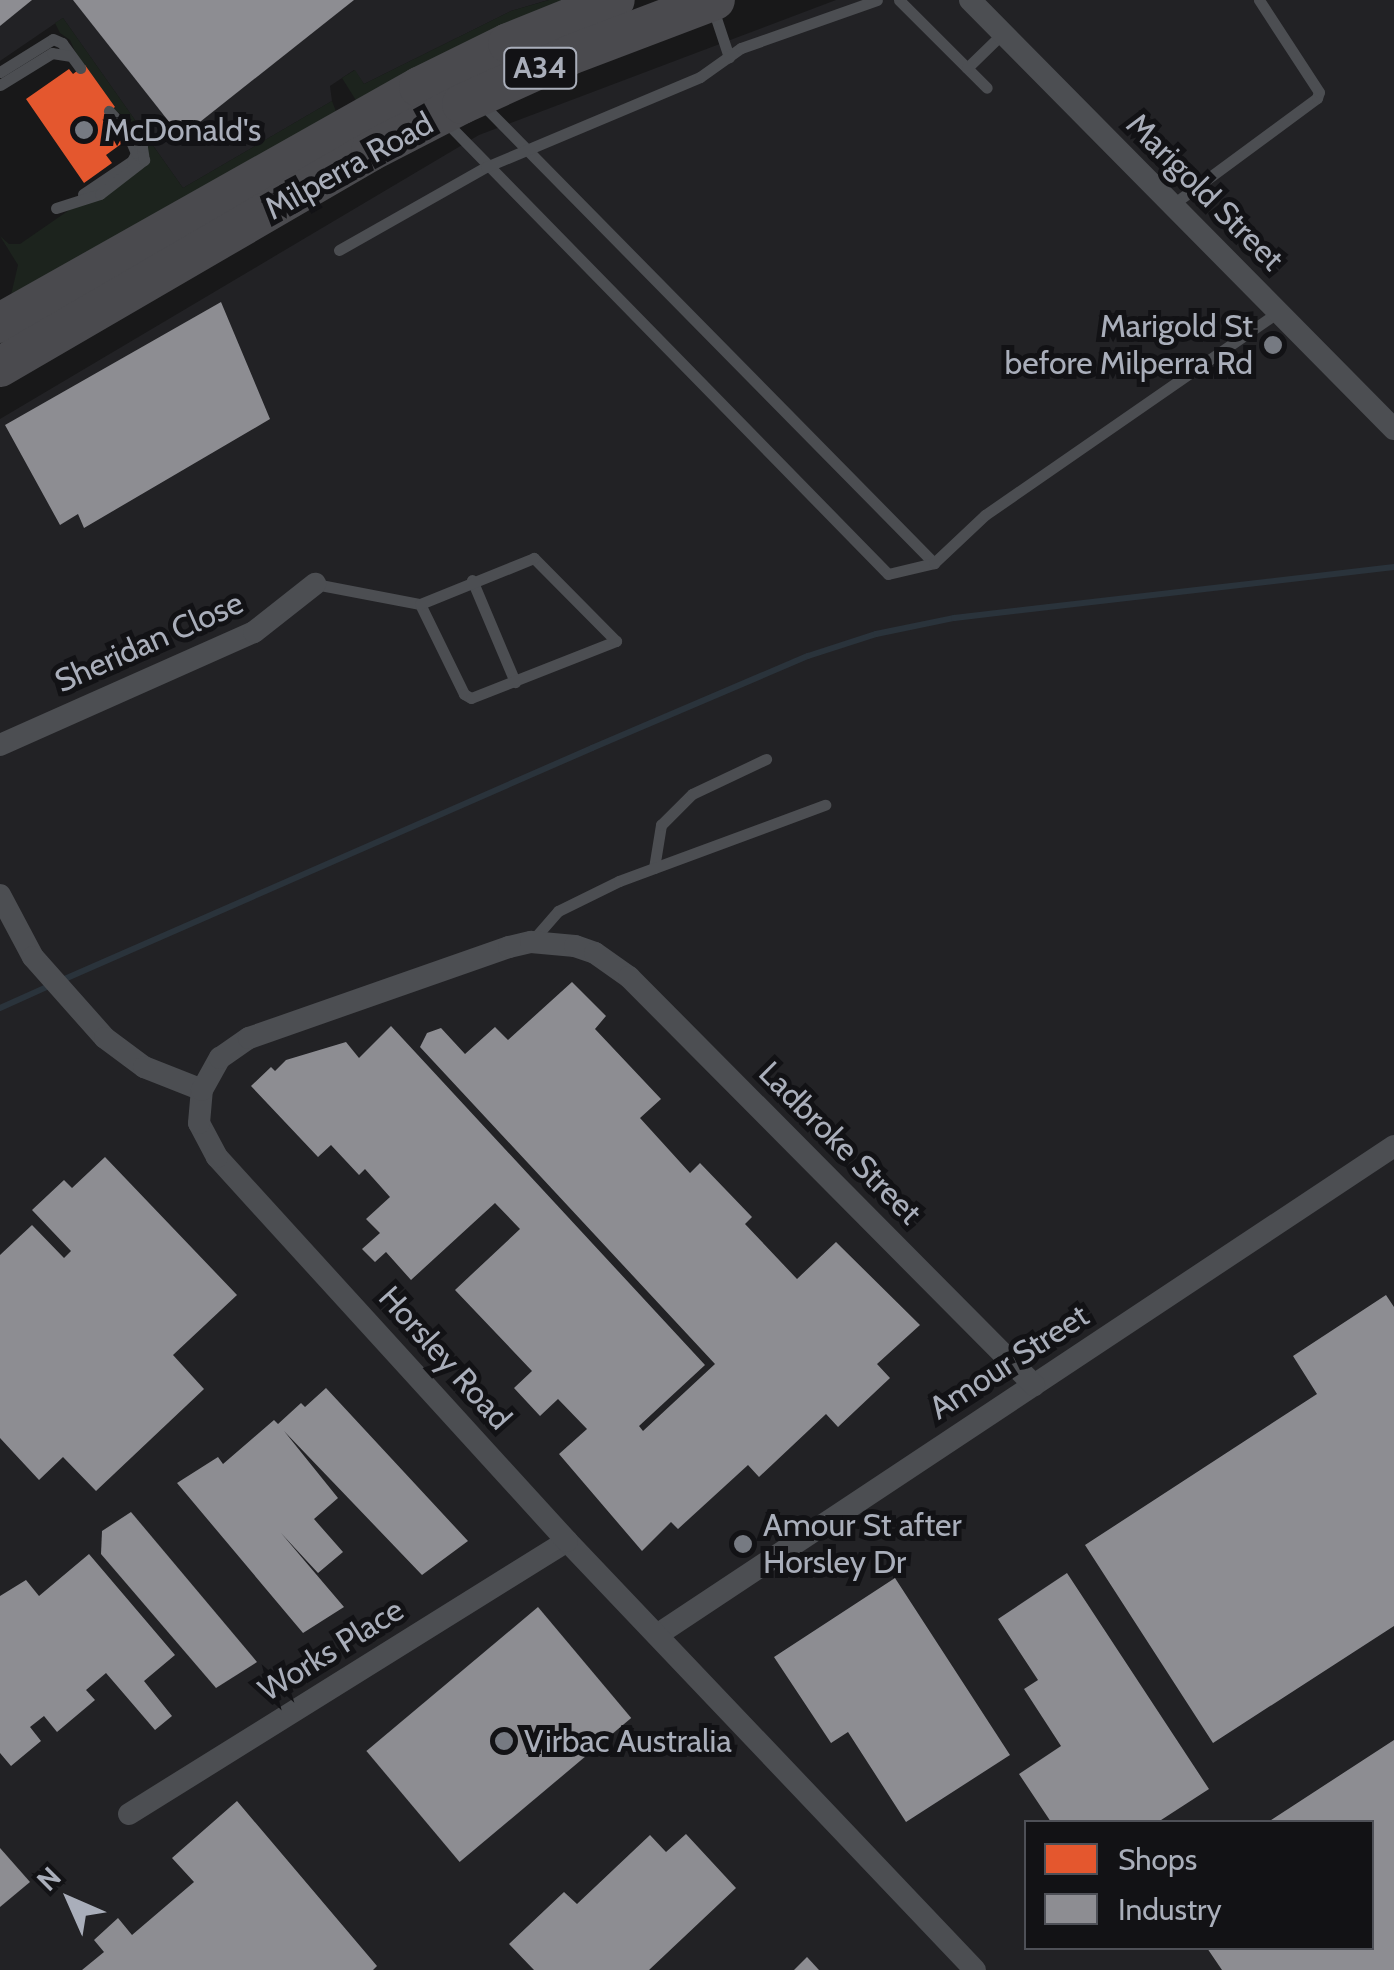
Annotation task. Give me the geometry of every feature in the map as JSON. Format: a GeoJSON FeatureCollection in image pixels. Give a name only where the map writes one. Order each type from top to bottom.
{"type":"FeatureCollection","features":[{"type":"Feature","properties":{"kind":"highway","name":"Milperra Road"},"geometry":{"type":"LineString","coordinates":[[0,323],[420,87],[508,43],[614,0]]}},
{"type":"Feature","properties":{"kind":"highway","name":"Milperra Road"},"geometry":{"type":"LineString","coordinates":[[0,367],[440,115],[570,55],[713,1]]}},
{"type":"Feature","properties":{"kind":"street","name":"Marigold Street"},"geometry":{"type":"LineString","coordinates":[[970,0],[1394,429]]}},
{"type":"Feature","properties":{"kind":"street","name":"Sheridan Close"},"geometry":{"type":"LineString","coordinates":[[0,746],[254,632],[315,584]]}},
{"type":"Feature","properties":{"kind":"street"},"geometry":{"type":"LineString","coordinates":[[0,895],[32,957],[123,1054],[202,1090],[220,1058],[250,1038],[531,942]]}},
{"type":"Feature","properties":{"kind":"street","name":"Ladbroke Street"},"geometry":{"type":"LineString","coordinates":[[531,942],[575,946],[595,953],[638,986],[1034,1384]]}},
{"type":"Feature","properties":{"kind":"street","name":"Horsley Road"},"geometry":{"type":"LineString","coordinates":[[202,1090],[200,1123],[217,1156],[568,1541],[660,1633],[975,1970]]}},
{"type":"Feature","properties":{"kind":"street","name":"Amour Street"},"geometry":{"type":"LineString","coordinates":[[660,1633],[1394,1146]]}},
{"type":"Feature","properties":{"kind":"street","name":"Works Place"},"geometry":{"type":"LineString","coordinates":[[129,1814],[568,1541]]}},
{"type":"Feature","properties":{"kind":"lane"},"geometry":{"type":"LineString","coordinates":[[340,250],[486,168],[700,76],[742,48],[877,0]]}},
{"type":"Feature","properties":{"kind":"lane"},"geometry":{"type":"LineString","coordinates":[[899,0],[987,88]]}},
{"type":"Feature","properties":{"kind":"lane"},"geometry":{"type":"LineString","coordinates":[[1172,205],[1317,98],[1319,92],[1259,0]]}},
{"type":"Feature","properties":{"kind":"lane"},"geometry":{"type":"LineString","coordinates":[[713,1],[730,56]]}},
{"type":"Feature","properties":{"kind":"lane"},"geometry":{"type":"LineString","coordinates":[[967,68],[1003,34]]}},
{"type":"Feature","properties":{"kind":"lane"},"geometry":{"type":"LineString","coordinates":[[0,72],[50,40],[62,43],[80,68]]}},
{"type":"Feature","properties":{"kind":"lane"},"geometry":{"type":"LineString","coordinates":[[0,85],[52,53],[71,56]]}},
{"type":"Feature","properties":{"kind":"lane"},"geometry":{"type":"LineString","coordinates":[[476,97],[934,563]]}},
{"type":"Feature","properties":{"kind":"lane"},"geometry":{"type":"LineString","coordinates":[[56,208],[100,194],[144,160],[142,147],[110,112]]}},
{"type":"Feature","properties":{"kind":"lane"},"geometry":{"type":"LineString","coordinates":[[440,115],[486,168],[882,570],[894,574],[934,563],[985,514],[1278,312]]}},
{"type":"Feature","properties":{"kind":"lane"},"geometry":{"type":"LineString","coordinates":[[315,584],[420,604],[534,558],[616,641],[471,698],[464,694],[420,604]]}},
{"type":"Feature","properties":{"kind":"lane"},"geometry":{"type":"LineString","coordinates":[[472,580],[515,682]]}},
{"type":"Feature","properties":{"kind":"lane"},"geometry":{"type":"LineString","coordinates":[[654,868],[662,825],[692,794],[766,760]]}},
{"type":"Feature","properties":{"kind":"lane"},"geometry":{"type":"LineString","coordinates":[[531,942],[558,912],[654,868],[825,805]]}},
{"type":"Feature","properties":{"kind":"shaded area"},"geometry":{"type":"Polygon","coordinates":[[[0,0],[548,0],[511,11],[364,84],[354,70],[330,86],[332,101],[183,188],[63,18],[0,61],[0,0]]]}},
{"type":"Feature","properties":{"kind":"shaded area"},"geometry":{"type":"Polygon","coordinates":[[[562,0],[357,102],[342,78],[355,70],[364,84],[511,11],[562,0]]]}},
{"type":"Feature","properties":{"kind":"shaded area"},"geometry":{"type":"Polygon","coordinates":[[[836,0],[1394,0],[1394,1970],[0,1970],[0,419],[479,135],[836,0]]]}},
{"type":"Feature","properties":{"kind":"shaded area"},"geometry":{"type":"Polygon","coordinates":[[[63,18],[183,188],[332,101],[337,114],[11,295],[18,265],[0,236],[9,244],[20,244],[75,206],[102,198],[145,167],[150,157],[129,119],[116,111],[83,69],[70,40],[60,33],[55,23],[63,18]]]}},
{"type":"Feature","properties":{"kind":"building: Shops","name":"McDonald's"},"geometry":{"type":"Polygon","coordinates":[[[85,65],[115,107],[108,112],[128,139],[106,155],[112,163],[84,183],[26,99],[69,69],[73,74],[85,65]]]}},
{"type":"Feature","properties":{"kind":"building: Industry"},"geometry":{"type":"Polygon","coordinates":[[[0,0],[32,0],[0,26],[0,0]]]}},
{"type":"Feature","properties":{"kind":"building: Industry"},"geometry":{"type":"Polygon","coordinates":[[[73,0],[354,0],[181,137],[73,0]]]}},
{"type":"Feature","properties":{"kind":"building: Industry"},"geometry":{"type":"Polygon","coordinates":[[[221,302],[270,419],[84,528],[78,514],[60,525],[5,425],[221,302]]]}},
{"type":"Feature","properties":{"kind":"building: Industry"},"geometry":{"type":"Polygon","coordinates":[[[572,982],[606,1016],[595,1029],[661,1099],[640,1118],[690,1173],[700,1163],[752,1217],[745,1224],[797,1279],[836,1242],[920,1325],[877,1364],[890,1378],[838,1427],[826,1414],[759,1477],[748,1465],[678,1529],[671,1522],[642,1551],[559,1454],[587,1429],[558,1399],[540,1416],[514,1388],[532,1371],[455,1290],[520,1229],[495,1203],[411,1280],[386,1252],[375,1262],[362,1249],[380,1233],[366,1219],[390,1197],[365,1169],[359,1175],[331,1145],[318,1157],[251,1086],[271,1067],[275,1071],[286,1060],[346,1042],[359,1058],[391,1026],[705,1365],[639,1426],[643,1431],[715,1364],[420,1047],[427,1033],[441,1028],[465,1054],[495,1027],[508,1040],[572,982]]]}},
{"type":"Feature","properties":{"kind":"building: Industry"},"geometry":{"type":"Polygon","coordinates":[[[105,1157],[237,1295],[173,1355],[204,1389],[96,1491],[63,1457],[39,1480],[0,1438],[0,1255],[32,1225],[64,1258],[71,1251],[32,1210],[64,1180],[72,1188],[105,1157]]]}},
{"type":"Feature","properties":{"kind":"building: Industry"},"geometry":{"type":"Polygon","coordinates":[[[1386,1295],[1394,1307],[1394,1626],[1213,1743],[1085,1545],[1317,1394],[1293,1356],[1386,1295]]]}},
{"type":"Feature","properties":{"kind":"building: Industry"},"geometry":{"type":"Polygon","coordinates":[[[326,1388],[468,1541],[422,1575],[284,1431],[338,1498],[314,1519],[343,1552],[318,1573],[281,1533],[344,1607],[303,1633],[177,1483],[218,1457],[223,1464],[274,1420],[278,1424],[326,1388]]]}},
{"type":"Feature","properties":{"kind":"building: Industry"},"geometry":{"type":"Polygon","coordinates":[[[131,1512],[257,1662],[216,1688],[101,1554],[102,1531],[131,1512]]]}},
{"type":"Feature","properties":{"kind":"building: Industry"},"geometry":{"type":"Polygon","coordinates":[[[89,1554],[175,1655],[144,1681],[172,1716],[155,1730],[106,1673],[86,1690],[95,1700],[57,1732],[44,1716],[30,1727],[41,1741],[11,1766],[0,1753],[0,1596],[26,1580],[39,1596],[89,1554]]]}},
{"type":"Feature","properties":{"kind":"building: Industry"},"geometry":{"type":"Polygon","coordinates":[[[1067,1573],[1209,1789],[1161,1820],[1050,1820],[1019,1774],[1061,1746],[1024,1689],[1038,1680],[998,1619],[1067,1573]]]}},
{"type":"Feature","properties":{"kind":"building: Industry"},"geometry":{"type":"Polygon","coordinates":[[[895,1578],[1010,1755],[906,1822],[848,1732],[831,1743],[774,1657],[895,1578]]]}},
{"type":"Feature","properties":{"kind":"building: Industry"},"geometry":{"type":"Polygon","coordinates":[[[538,1607],[631,1718],[460,1862],[366,1751],[538,1607]]]}},
{"type":"Feature","properties":{"kind":"building: Industry"},"geometry":{"type":"Polygon","coordinates":[[[1394,1740],[1394,1970],[1222,1970],[1208,1950],[1374,1950],[1374,1820],[1271,1820],[1394,1740]]]}},
{"type":"Feature","properties":{"kind":"building: Industry"},"geometry":{"type":"Polygon","coordinates":[[[237,1801],[377,1966],[373,1970],[82,1970],[104,1952],[94,1940],[118,1918],[132,1935],[194,1882],[172,1858],[237,1801]]]}},
{"type":"Feature","properties":{"kind":"building: Industry"},"geometry":{"type":"Polygon","coordinates":[[[686,1834],[736,1888],[649,1970],[534,1970],[509,1944],[564,1892],[577,1904],[650,1835],[666,1852],[686,1834]]]}},
{"type":"Feature","properties":{"kind":"building: Industry"},"geometry":{"type":"Polygon","coordinates":[[[0,1848],[30,1882],[0,1907],[0,1848]]]}},
{"type":"Feature","properties":{"kind":"building: Industry"},"geometry":{"type":"Polygon","coordinates":[[[807,1957],[819,1970],[794,1970],[807,1957]]]}},
{"type":"Feature","properties":{"kind":"waterway"},"geometry":{"type":"LineString","coordinates":[[60,981],[808,656],[876,634],[954,618],[1394,567]]}},
{"type":"Feature","properties":{"kind":"waterway"},"geometry":{"type":"LineString","coordinates":[[0,1008],[49,986]]}},
{"type":"Feature","properties":{"kind":"place","name":"McDonald's"},"geometry":{"type":"Point","coordinates":[84,130]}},
{"type":"Feature","properties":{"kind":"place","name":"Marigold St before Milperra Rd"},"geometry":{"type":"Point","coordinates":[1273,345]}},
{"type":"Feature","properties":{"kind":"place","name":"Amour St after Horsley Dr"},"geometry":{"type":"Point","coordinates":[743,1544]}},
{"type":"Feature","properties":{"kind":"place","name":"Virbac Australia"},"geometry":{"type":"Point","coordinates":[504,1741]}}]}
